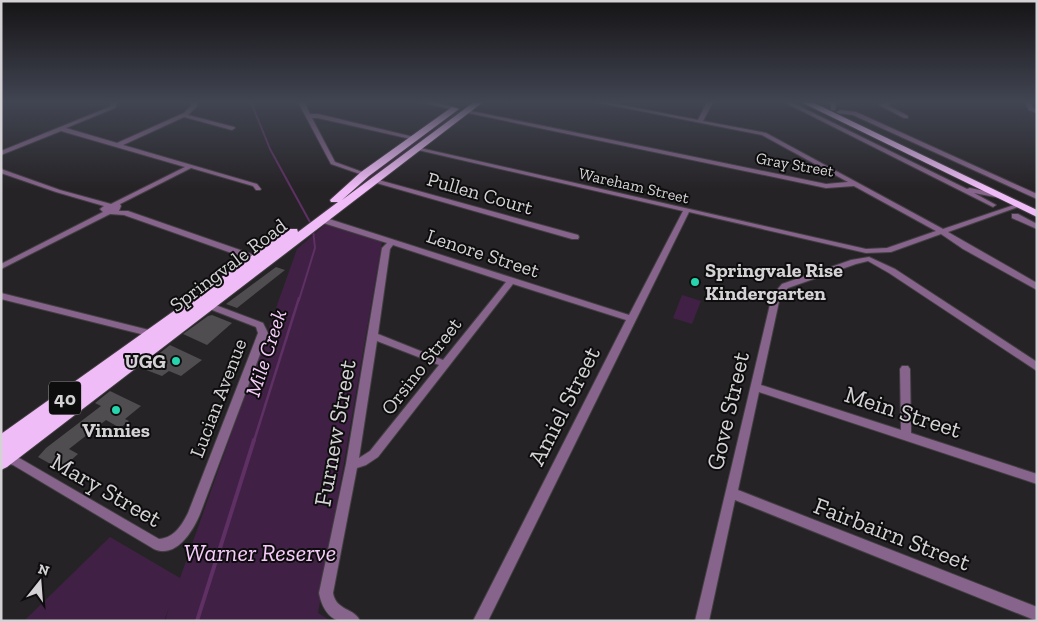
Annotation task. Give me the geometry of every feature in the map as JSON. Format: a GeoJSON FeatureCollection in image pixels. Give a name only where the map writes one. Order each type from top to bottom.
{"type":"FeatureCollection","features":[{"type":"Feature","properties":{"kind":"highway","name":"Springvale Road"},"geometry":{"type":"LineString","coordinates":[[320,218],[365,174],[424,131]]}},
{"type":"Feature","properties":{"kind":"highway","name":"Springvale Road"},"geometry":{"type":"LineString","coordinates":[[3,455],[153,334],[375,181],[441,131]]}},
{"type":"Feature","properties":{"kind":"highway"},"geometry":{"type":"LineString","coordinates":[[865,131],[1000,196],[1032,202]]}},
{"type":"Feature","properties":{"kind":"highway"},"geometry":{"type":"LineString","coordinates":[[886,131],[1032,202],[1037,214]]}},
{"type":"Feature","properties":{"kind":"highway","name":"Springvale Road"},"geometry":{"type":"LineString","coordinates":[[3,455],[210,306],[261,260]]}},
{"type":"Feature","properties":{"kind":"street"},"geometry":{"type":"LineString","coordinates":[[1,153],[57,131]]}},
{"type":"Feature","properties":{"kind":"street"},"geometry":{"type":"LineString","coordinates":[[69,131],[255,185],[258,189]]}},
{"type":"Feature","properties":{"kind":"street"},"geometry":{"type":"LineString","coordinates":[[117,145],[148,131]]}},
{"type":"Feature","properties":{"kind":"street"},"geometry":{"type":"LineString","coordinates":[[316,131],[332,163],[365,174]]}},
{"type":"Feature","properties":{"kind":"street"},"geometry":{"type":"LineString","coordinates":[[384,131],[415,138]]}},
{"type":"Feature","properties":{"kind":"street","name":"Gray Street"},"geometry":{"type":"LineString","coordinates":[[559,131],[826,186],[854,184]]}},
{"type":"Feature","properties":{"kind":"street"},"geometry":{"type":"LineString","coordinates":[[749,131],[764,134],[1037,287]]}},
{"type":"Feature","properties":{"kind":"street"},"geometry":{"type":"LineString","coordinates":[[845,131],[993,205]]}},
{"type":"Feature","properties":{"kind":"street","name":"Wareham Street"},"geometry":{"type":"LineString","coordinates":[[418,148],[844,248],[866,256],[892,271],[1037,367]]}},
{"type":"Feature","properties":{"kind":"street"},"geometry":{"type":"LineString","coordinates":[[1,267],[191,166]]}},
{"type":"Feature","properties":{"kind":"street"},"geometry":{"type":"LineString","coordinates":[[1,171],[261,260]]}},
{"type":"Feature","properties":{"kind":"street","name":"Pullen Court"},"geometry":{"type":"LineString","coordinates":[[375,181],[575,237]]}},
{"type":"Feature","properties":{"kind":"street"},"geometry":{"type":"LineString","coordinates":[[960,189],[1000,196]]}},
{"type":"Feature","properties":{"kind":"street","name":"Gove Street"},"geometry":{"type":"LineString","coordinates":[[702,621],[776,296],[783,288],[793,283],[866,256],[1032,202]]}},
{"type":"Feature","properties":{"kind":"street","name":"Amiel Street"},"geometry":{"type":"LineString","coordinates":[[480,621],[686,211]]}},
{"type":"Feature","properties":{"kind":"street"},"geometry":{"type":"LineString","coordinates":[[1015,216],[1037,227]]}},
{"type":"Feature","properties":{"kind":"street","name":"Lenore Street"},"geometry":{"type":"LineString","coordinates":[[320,218],[632,319]]}},
{"type":"Feature","properties":{"kind":"street","name":"Furnew Street"},"geometry":{"type":"LineString","coordinates":[[353,621],[331,607],[326,599],[326,593],[352,464],[386,248],[392,242]]}},
{"type":"Feature","properties":{"kind":"street","name":"Orsino Street"},"geometry":{"type":"LineString","coordinates":[[352,464],[362,462],[374,454],[510,281]]}},
{"type":"Feature","properties":{"kind":"street"},"geometry":{"type":"LineString","coordinates":[[1,296],[153,334]]}},
{"type":"Feature","properties":{"kind":"street","name":"Lucian Avenue"},"geometry":{"type":"LineString","coordinates":[[183,533],[194,514],[263,333],[260,325],[210,306]]}},
{"type":"Feature","properties":{"kind":"street"},"geometry":{"type":"LineString","coordinates":[[373,336],[445,364]]}},
{"type":"Feature","properties":{"kind":"street"},"geometry":{"type":"LineString","coordinates":[[905,369],[906,435]]}},
{"type":"Feature","properties":{"kind":"street","name":"Mein Street"},"geometry":{"type":"LineString","coordinates":[[756,387],[1037,478]]}},
{"type":"Feature","properties":{"kind":"street","name":"Mary Street"},"geometry":{"type":"LineString","coordinates":[[3,455],[158,545],[171,543],[183,533]]}},
{"type":"Feature","properties":{"kind":"street","name":"Fairbairn Street"},"geometry":{"type":"LineString","coordinates":[[731,494],[1037,614]]}},
{"type":"Feature","properties":{"kind":"green space"},"geometry":{"type":"Polygon","coordinates":[[[431,131],[435,131],[320,218],[318,216],[361,181],[431,131]]]}},
{"type":"Feature","properties":{"kind":"green space","name":"Warner Reserve"},"geometry":{"type":"Polygon","coordinates":[[[327,223],[382,242],[318,613],[331,621],[165,621],[169,608],[164,621],[24,621],[110,537],[180,578],[297,249],[327,223]]]}},
{"type":"Feature","properties":{"kind":"green space"},"geometry":{"type":"Polygon","coordinates":[[[682,295],[701,301],[692,324],[673,318],[682,295]]]}},
{"type":"Feature","properties":{"kind":"building"},"geometry":{"type":"Polygon","coordinates":[[[276,267],[285,270],[237,308],[226,304],[276,267]]]}},
{"type":"Feature","properties":{"kind":"building"},"geometry":{"type":"Polygon","coordinates":[[[212,315],[232,323],[207,345],[183,334],[208,316],[212,315]]]}},
{"type":"Feature","properties":{"kind":"building"},"geometry":{"type":"Polygon","coordinates":[[[170,345],[202,360],[181,376],[169,371],[162,376],[141,368],[170,345]]]}},
{"type":"Feature","properties":{"kind":"building"},"geometry":{"type":"Polygon","coordinates":[[[110,391],[141,406],[125,419],[129,421],[120,428],[106,420],[69,449],[78,454],[69,462],[74,464],[65,472],[38,457],[46,448],[101,406],[95,403],[110,391]]]}},
{"type":"Feature","properties":{"kind":"waterway","name":"Mile Creek"},"geometry":{"type":"LineString","coordinates":[[263,131],[270,149],[311,224]]}},
{"type":"Feature","properties":{"kind":"waterway","name":"Mile Creek"},"geometry":{"type":"LineString","coordinates":[[299,300],[315,248],[313,229]]}},
{"type":"Feature","properties":{"kind":"waterway","name":"Mile Creek"},"geometry":{"type":"LineString","coordinates":[[254,441],[299,298]]}},
{"type":"Feature","properties":{"kind":"waterway","name":"Mile Creek"},"geometry":{"type":"LineString","coordinates":[[197,621],[254,440]]}},
{"type":"Feature","properties":{"kind":"place","name":"Springvale Rise Kindergarten"},"geometry":{"type":"Point","coordinates":[695,282]}},
{"type":"Feature","properties":{"kind":"place","name":"UGG"},"geometry":{"type":"Point","coordinates":[176,361]}},
{"type":"Feature","properties":{"kind":"place","name":"Vinnies"},"geometry":{"type":"Point","coordinates":[116,410]}}]}
